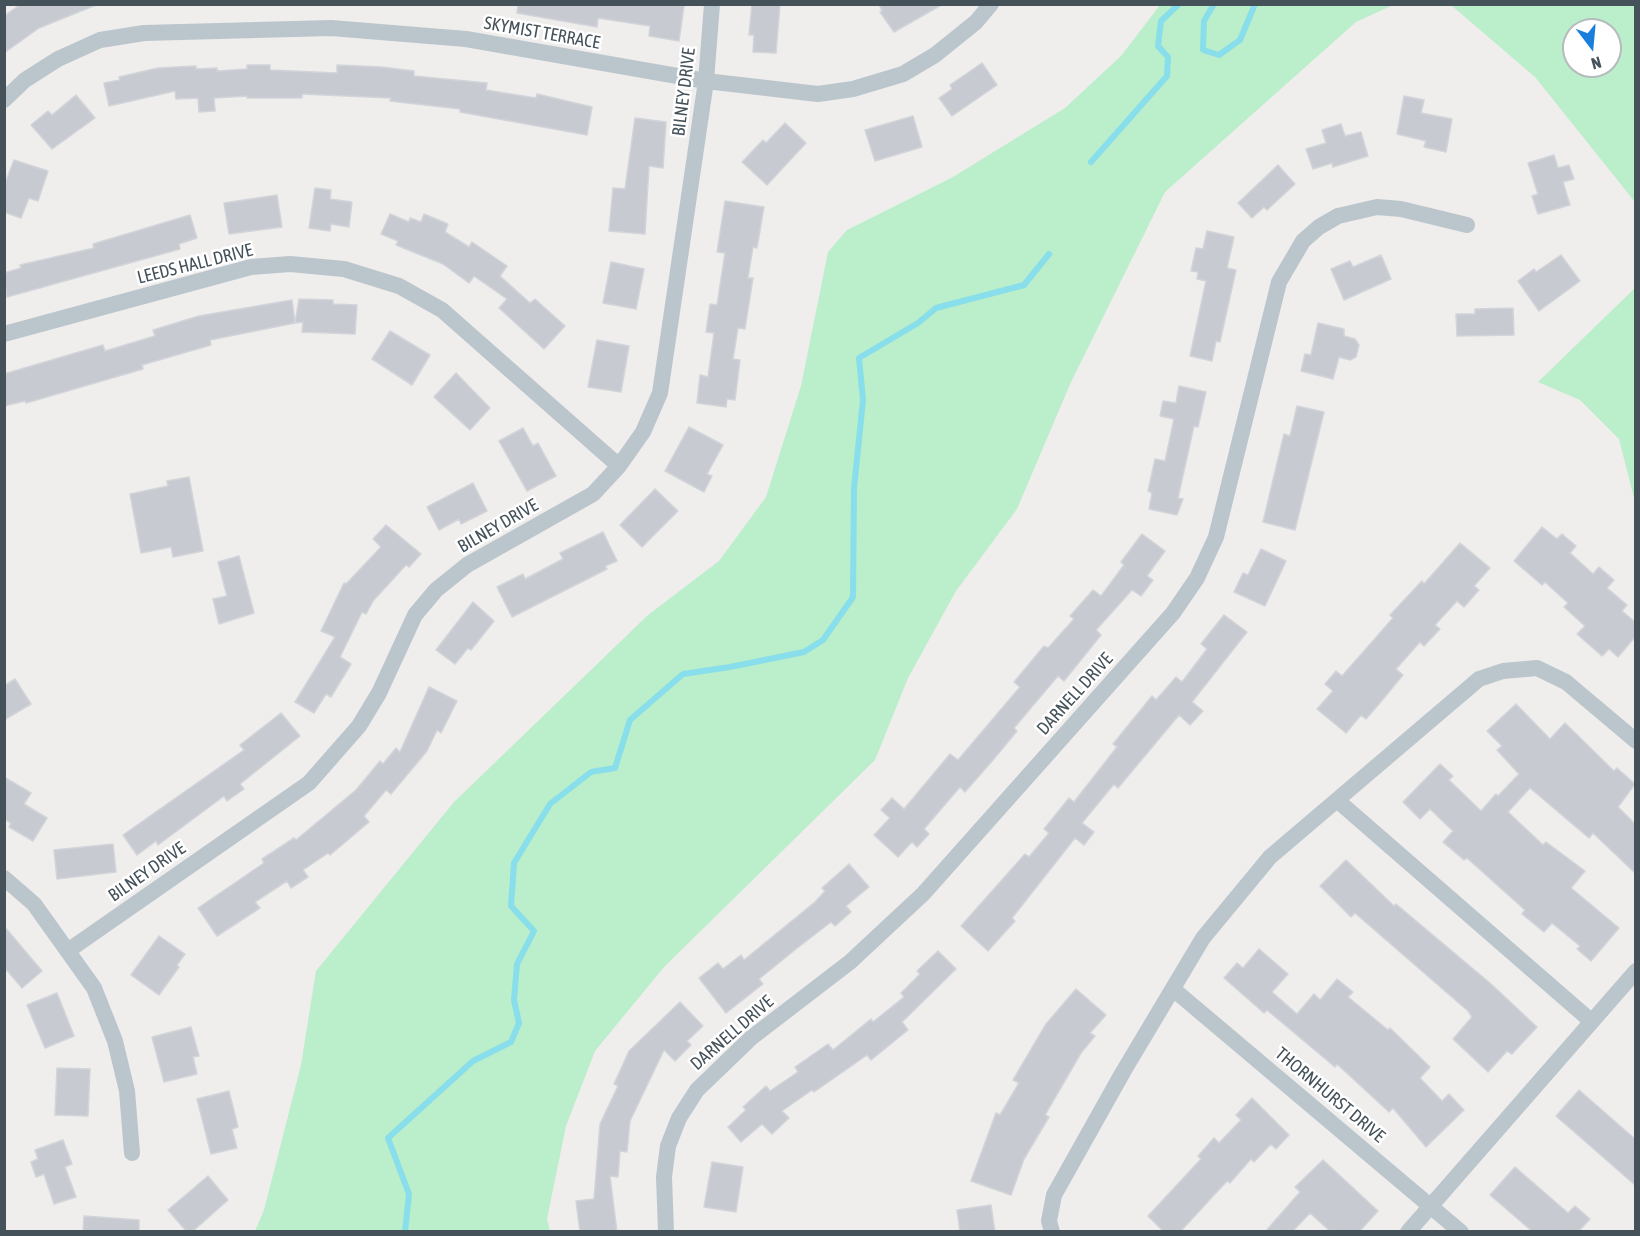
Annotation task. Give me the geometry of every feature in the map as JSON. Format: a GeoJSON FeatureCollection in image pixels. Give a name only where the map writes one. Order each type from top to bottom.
{"type":"FeatureCollection","features":[{"type":"Feature","properties":{"kind":"street","name":"BILNEY DRIVE"},"geometry":{"type":"LineString","coordinates":[[69,950],[309,783],[359,726],[379,693],[415,615],[436,590],[467,565],[593,494],[619,466],[643,432],[660,393],[706,81],[712,4]]}},
{"type":"Feature","properties":{"kind":"street","name":"SKYMIST TERRACE"},"geometry":{"type":"LineString","coordinates":[[4,100],[25,80],[57,59],[100,40],[144,33],[331,28],[444,38],[706,81],[818,94],[853,89],[903,74],[936,55],[976,22],[991,4]]}},
{"type":"Feature","properties":{"kind":"street","name":"DARNELL DRIVE"},"geometry":{"type":"LineString","coordinates":[[666,1232],[664,1177],[668,1146],[679,1118],[697,1090],[751,1038],[850,962],[923,894],[1173,613],[1197,578],[1215,537],[1279,282],[1303,242],[1318,227],[1338,216],[1377,207],[1401,209],[1467,225]]}},
{"type":"Feature","properties":{"kind":"street","name":"LEEDS HALL DRIVE"},"geometry":{"type":"LineString","coordinates":[[4,334],[251,267],[290,264],[344,269],[399,286],[442,310],[619,466]]}},
{"type":"Feature","properties":{"kind":"street"},"geometry":{"type":"LineString","coordinates":[[1052,1232],[1049,1221],[1054,1195],[1118,1080],[1203,938],[1270,857],[1479,679],[1503,671],[1537,668],[1566,682],[1635,741]]}},
{"type":"Feature","properties":{"kind":"street"},"geometry":{"type":"LineString","coordinates":[[1338,801],[1591,1021]]}},
{"type":"Feature","properties":{"kind":"street"},"geometry":{"type":"LineString","coordinates":[[4,878],[34,904],[94,988],[115,1041],[127,1090],[132,1153]]}},
{"type":"Feature","properties":{"kind":"street"},"geometry":{"type":"LineString","coordinates":[[1408,1232],[1635,971]]}},
{"type":"Feature","properties":{"kind":"street","name":"THORNHURST DRIVE"},"geometry":{"type":"LineString","coordinates":[[1173,989],[1431,1204],[1461,1232]]}},
{"type":"Feature","properties":{"kind":"green space"},"geometry":{"type":"Polygon","coordinates":[[[1160,5],[1393,5],[1356,22],[1165,192],[1071,382],[1017,509],[956,591],[908,678],[875,760],[664,967],[595,1051],[566,1126],[547,1219],[550,1231],[255,1231],[264,1210],[301,1065],[316,971],[454,802],[648,615],[719,561],[766,497],[801,386],[828,252],[847,230],[953,177],[1065,108],[1121,56],[1160,5]]]}},
{"type":"Feature","properties":{"kind":"green space"},"geometry":{"type":"Polygon","coordinates":[[[1451,5],[1635,5],[1635,202],[1535,77],[1451,5]]]}},
{"type":"Feature","properties":{"kind":"green space"},"geometry":{"type":"Polygon","coordinates":[[[1635,288],[1635,502],[1619,439],[1580,400],[1538,382],[1635,288]]]}},
{"type":"Feature","properties":{"kind":"building"},"geometry":{"type":"Polygon","coordinates":[[[21,4],[96,5],[39,28],[4,53],[4,16],[21,4]]]}},
{"type":"Feature","properties":{"kind":"building"},"geometry":{"type":"Polygon","coordinates":[[[518,4],[668,4],[684,6],[679,41],[649,36],[650,26],[598,18],[597,27],[517,13],[518,4]]]}},
{"type":"Feature","properties":{"kind":"building"},"geometry":{"type":"Polygon","coordinates":[[[752,4],[780,4],[776,53],[753,52],[754,35],[749,35],[752,4]]]}},
{"type":"Feature","properties":{"kind":"building"},"geometry":{"type":"Polygon","coordinates":[[[879,4],[943,4],[894,32],[880,12],[882,11],[879,4]]]}},
{"type":"Feature","properties":{"kind":"building"},"geometry":{"type":"Polygon","coordinates":[[[982,63],[997,85],[952,116],[939,98],[952,89],[950,85],[982,63]]]}},
{"type":"Feature","properties":{"kind":"building"},"geometry":{"type":"Polygon","coordinates":[[[247,65],[270,65],[270,70],[337,73],[337,65],[414,71],[414,76],[487,83],[486,90],[536,98],[537,94],[592,107],[587,135],[460,112],[460,109],[390,101],[391,98],[302,94],[302,98],[247,98],[247,96],[214,98],[215,111],[199,112],[198,98],[176,99],[175,91],[109,106],[104,83],[158,68],[196,66],[196,69],[217,68],[217,71],[247,69],[247,65]]]}},
{"type":"Feature","properties":{"kind":"building"},"geometry":{"type":"Polygon","coordinates":[[[76,95],[95,118],[52,149],[31,125],[48,111],[52,115],[76,95]]]}},
{"type":"Feature","properties":{"kind":"building"},"geometry":{"type":"Polygon","coordinates":[[[1404,96],[1424,100],[1421,113],[1452,119],[1446,152],[1424,147],[1426,141],[1397,134],[1404,96]]]}},
{"type":"Feature","properties":{"kind":"building"},"geometry":{"type":"Polygon","coordinates":[[[913,116],[922,147],[875,161],[865,130],[913,116]]]}},
{"type":"Feature","properties":{"kind":"building"},"geometry":{"type":"Polygon","coordinates":[[[635,118],[666,122],[663,168],[649,166],[645,234],[609,231],[613,188],[625,189],[635,118]]]}},
{"type":"Feature","properties":{"kind":"building"},"geometry":{"type":"Polygon","coordinates":[[[785,123],[806,143],[767,185],[742,162],[763,140],[766,143],[785,123]]]}},
{"type":"Feature","properties":{"kind":"building"},"geometry":{"type":"Polygon","coordinates":[[[1341,124],[1345,136],[1361,132],[1368,156],[1333,167],[1332,163],[1313,169],[1306,149],[1326,143],[1322,130],[1341,124]]]}},
{"type":"Feature","properties":{"kind":"building"},"geometry":{"type":"Polygon","coordinates":[[[1554,155],[1558,168],[1569,165],[1574,179],[1563,182],[1570,205],[1538,214],[1532,196],[1538,194],[1528,163],[1554,155]]]}},
{"type":"Feature","properties":{"kind":"building"},"geometry":{"type":"Polygon","coordinates":[[[14,160],[48,171],[38,201],[29,198],[21,218],[4,212],[4,186],[14,160]]]}},
{"type":"Feature","properties":{"kind":"building"},"geometry":{"type":"Polygon","coordinates":[[[1278,165],[1295,184],[1267,210],[1264,207],[1252,218],[1238,203],[1278,165]]]}},
{"type":"Feature","properties":{"kind":"building"},"geometry":{"type":"Polygon","coordinates":[[[315,188],[331,190],[330,199],[352,202],[349,227],[331,224],[330,231],[309,228],[315,188]]]}},
{"type":"Feature","properties":{"kind":"building"},"geometry":{"type":"Polygon","coordinates":[[[277,195],[282,227],[229,234],[224,203],[277,195]]]}},
{"type":"Feature","properties":{"kind":"building"},"geometry":{"type":"Polygon","coordinates":[[[725,201],[764,207],[757,248],[753,247],[748,278],[753,278],[745,329],[738,328],[733,359],[740,360],[735,400],[727,399],[726,407],[697,403],[700,375],[708,377],[714,333],[706,332],[710,304],[717,305],[725,253],[717,252],[725,201]]]}},
{"type":"Feature","properties":{"kind":"building"},"geometry":{"type":"Polygon","coordinates":[[[390,214],[409,222],[410,218],[421,222],[424,214],[448,224],[445,232],[469,247],[472,242],[507,266],[500,276],[530,303],[535,299],[565,326],[544,349],[499,308],[507,299],[474,276],[469,283],[443,264],[396,245],[398,241],[381,234],[390,214]]]}},
{"type":"Feature","properties":{"kind":"building"},"geometry":{"type":"Polygon","coordinates":[[[190,215],[197,238],[179,244],[180,249],[7,297],[4,273],[21,268],[20,265],[94,248],[93,244],[190,215]]]}},
{"type":"Feature","properties":{"kind":"building"},"geometry":{"type":"Polygon","coordinates":[[[1207,231],[1234,237],[1227,268],[1236,270],[1220,342],[1216,341],[1212,361],[1190,356],[1206,281],[1197,279],[1198,272],[1191,271],[1196,248],[1203,249],[1207,231]]]}},
{"type":"Feature","properties":{"kind":"building"},"geometry":{"type":"Polygon","coordinates":[[[1381,255],[1391,279],[1344,300],[1331,269],[1350,261],[1353,267],[1381,255]]]}},
{"type":"Feature","properties":{"kind":"building"},"geometry":{"type":"Polygon","coordinates":[[[1561,255],[1580,281],[1539,311],[1518,281],[1534,269],[1536,272],[1561,255]]]}},
{"type":"Feature","properties":{"kind":"building"},"geometry":{"type":"Polygon","coordinates":[[[611,262],[644,269],[636,309],[603,303],[611,262]]]}},
{"type":"Feature","properties":{"kind":"building"},"geometry":{"type":"Polygon","coordinates":[[[299,299],[333,300],[333,304],[357,305],[355,334],[302,332],[303,322],[295,323],[299,299]]]}},
{"type":"Feature","properties":{"kind":"building"},"geometry":{"type":"Polygon","coordinates":[[[292,300],[295,323],[210,340],[211,345],[142,365],[143,369],[26,403],[25,401],[4,406],[4,374],[103,345],[105,351],[155,336],[153,330],[199,316],[292,300]]]}},
{"type":"Feature","properties":{"kind":"building"},"geometry":{"type":"Polygon","coordinates":[[[1513,308],[1514,335],[1457,336],[1456,314],[1475,314],[1475,309],[1513,308]]]}},
{"type":"Feature","properties":{"kind":"building"},"geometry":{"type":"Polygon","coordinates":[[[1318,323],[1344,329],[1344,336],[1355,339],[1359,345],[1356,357],[1350,360],[1339,357],[1333,379],[1301,371],[1305,354],[1311,355],[1318,323]]]}},
{"type":"Feature","properties":{"kind":"building"},"geometry":{"type":"Polygon","coordinates":[[[390,331],[430,355],[412,385],[372,359],[390,331]]]}},
{"type":"Feature","properties":{"kind":"building"},"geometry":{"type":"Polygon","coordinates":[[[597,340],[629,346],[621,392],[588,387],[597,340]]]}},
{"type":"Feature","properties":{"kind":"building"},"geometry":{"type":"Polygon","coordinates":[[[456,373],[490,408],[470,430],[434,397],[456,373]]]}},
{"type":"Feature","properties":{"kind":"building"},"geometry":{"type":"Polygon","coordinates":[[[1179,386],[1206,392],[1198,427],[1194,426],[1178,498],[1183,499],[1177,515],[1149,509],[1152,493],[1148,491],[1155,459],[1165,461],[1174,419],[1160,416],[1163,401],[1176,403],[1179,386]]]}},
{"type":"Feature","properties":{"kind":"building"},"geometry":{"type":"Polygon","coordinates":[[[1297,406],[1324,412],[1295,530],[1263,522],[1284,434],[1290,436],[1297,406]]]}},
{"type":"Feature","properties":{"kind":"building"},"geometry":{"type":"Polygon","coordinates":[[[689,427],[723,445],[707,474],[712,476],[704,492],[665,471],[689,427]]]}},
{"type":"Feature","properties":{"kind":"building"},"geometry":{"type":"Polygon","coordinates":[[[523,428],[533,446],[538,443],[556,476],[527,491],[499,441],[523,428]]]}},
{"type":"Feature","properties":{"kind":"building"},"geometry":{"type":"Polygon","coordinates":[[[189,477],[203,551],[173,557],[171,547],[141,553],[130,494],[168,486],[167,481],[189,477]]]}},
{"type":"Feature","properties":{"kind":"building"},"geometry":{"type":"Polygon","coordinates":[[[473,483],[487,511],[461,524],[459,519],[439,530],[427,507],[473,483]]]}},
{"type":"Feature","properties":{"kind":"building"},"geometry":{"type":"Polygon","coordinates":[[[655,489],[678,511],[642,547],[620,525],[655,489]]]}},
{"type":"Feature","properties":{"kind":"building"},"geometry":{"type":"Polygon","coordinates":[[[386,525],[421,554],[409,567],[406,565],[373,601],[366,614],[362,612],[340,657],[351,664],[331,697],[326,694],[314,713],[295,702],[335,637],[321,631],[344,583],[346,584],[381,547],[373,539],[386,525]]]}},
{"type":"Feature","properties":{"kind":"building"},"geometry":{"type":"Polygon","coordinates":[[[1542,527],[1557,539],[1562,534],[1576,546],[1570,553],[1593,574],[1599,567],[1614,580],[1607,588],[1627,605],[1622,611],[1635,622],[1635,637],[1618,657],[1609,649],[1602,656],[1577,634],[1585,626],[1564,607],[1568,603],[1545,582],[1542,585],[1514,561],[1542,527]]]}},
{"type":"Feature","properties":{"kind":"building"},"geometry":{"type":"Polygon","coordinates":[[[603,532],[617,561],[605,566],[607,569],[512,617],[497,587],[523,574],[525,579],[563,559],[560,553],[603,532]]]}},
{"type":"Feature","properties":{"kind":"building"},"geometry":{"type":"Polygon","coordinates":[[[1142,534],[1165,551],[1147,576],[1153,580],[1141,596],[1132,590],[1096,630],[1101,635],[1064,681],[1058,676],[1014,728],[1017,731],[965,792],[960,787],[924,829],[929,834],[917,847],[912,842],[898,857],[874,835],[890,818],[881,810],[892,798],[904,809],[950,754],[958,760],[1020,687],[1014,682],[1044,646],[1048,648],[1074,619],[1070,616],[1093,590],[1101,596],[1124,565],[1121,562],[1142,534]]]}},
{"type":"Feature","properties":{"kind":"building"},"geometry":{"type":"Polygon","coordinates":[[[1460,543],[1490,568],[1474,586],[1479,590],[1464,607],[1457,601],[1435,625],[1440,629],[1424,646],[1420,642],[1396,669],[1403,675],[1379,704],[1366,719],[1361,715],[1346,733],[1317,709],[1333,691],[1325,684],[1336,671],[1342,676],[1393,618],[1390,615],[1422,581],[1424,584],[1460,543]]]}},
{"type":"Feature","properties":{"kind":"building"},"geometry":{"type":"Polygon","coordinates":[[[1261,549],[1286,561],[1265,606],[1234,592],[1243,573],[1248,575],[1261,549]]]}},
{"type":"Feature","properties":{"kind":"building"},"geometry":{"type":"Polygon","coordinates":[[[239,556],[254,613],[219,624],[213,599],[227,596],[218,562],[239,556]]]}},
{"type":"Feature","properties":{"kind":"building"},"geometry":{"type":"Polygon","coordinates":[[[473,602],[494,621],[471,650],[468,648],[455,664],[436,650],[473,602]]]}},
{"type":"Feature","properties":{"kind":"building"},"geometry":{"type":"Polygon","coordinates":[[[1224,615],[1247,632],[1192,702],[1203,711],[1190,725],[1179,715],[1118,788],[1114,784],[1082,823],[1094,832],[1084,845],[1075,838],[1012,918],[1015,921],[988,951],[961,926],[1025,854],[1029,857],[1049,833],[1044,829],[1069,798],[1074,802],[1117,747],[1113,744],[1152,696],[1156,700],[1176,677],[1182,682],[1207,649],[1201,644],[1224,615]]]}},
{"type":"Feature","properties":{"kind":"building"},"geometry":{"type":"Polygon","coordinates":[[[15,679],[31,704],[4,720],[4,686],[15,679]]]}},
{"type":"Feature","properties":{"kind":"building"},"geometry":{"type":"Polygon","coordinates":[[[429,687],[457,701],[441,733],[437,730],[427,751],[391,794],[386,790],[364,816],[369,822],[330,855],[328,853],[303,870],[308,877],[291,888],[287,881],[255,902],[260,908],[217,936],[198,908],[264,863],[262,859],[294,838],[296,840],[356,790],[380,761],[383,764],[396,748],[400,752],[429,687]]]}},
{"type":"Feature","properties":{"kind":"building"},"geometry":{"type":"Polygon","coordinates":[[[1516,704],[1550,739],[1565,723],[1614,771],[1617,768],[1635,784],[1618,807],[1635,824],[1635,873],[1593,833],[1589,838],[1530,788],[1508,812],[1543,845],[1546,842],[1585,871],[1571,888],[1619,928],[1591,961],[1577,949],[1580,946],[1552,923],[1544,932],[1522,914],[1525,910],[1467,858],[1464,860],[1443,842],[1453,831],[1430,809],[1420,819],[1403,802],[1440,764],[1453,776],[1449,780],[1481,811],[1519,774],[1497,750],[1502,746],[1487,731],[1516,704]]]}},
{"type":"Feature","properties":{"kind":"building"},"geometry":{"type":"Polygon","coordinates":[[[281,713],[300,736],[240,784],[244,789],[227,801],[224,796],[158,845],[156,841],[137,855],[123,835],[244,750],[240,745],[281,713]]]}},
{"type":"Feature","properties":{"kind":"building"},"geometry":{"type":"Polygon","coordinates":[[[4,777],[31,793],[24,804],[47,818],[33,841],[9,827],[11,823],[4,819],[4,777]]]}},
{"type":"Feature","properties":{"kind":"building"},"geometry":{"type":"Polygon","coordinates":[[[113,844],[116,872],[57,879],[54,850],[113,844]]]}},
{"type":"Feature","properties":{"kind":"building"},"geometry":{"type":"Polygon","coordinates":[[[1346,860],[1394,906],[1396,904],[1491,984],[1537,1027],[1512,1054],[1507,1051],[1488,1072],[1453,1039],[1472,1017],[1468,1011],[1355,913],[1351,917],[1320,886],[1346,860]]]}},
{"type":"Feature","properties":{"kind":"building"},"geometry":{"type":"Polygon","coordinates":[[[849,864],[869,887],[846,906],[851,912],[835,926],[831,922],[796,949],[759,979],[763,984],[726,1013],[699,978],[718,963],[723,969],[741,955],[744,960],[815,902],[825,891],[822,888],[849,864]]]}},
{"type":"Feature","properties":{"kind":"building"},"geometry":{"type":"Polygon","coordinates":[[[4,926],[42,971],[22,988],[4,967],[4,926]]]}},
{"type":"Feature","properties":{"kind":"building"},"geometry":{"type":"Polygon","coordinates":[[[159,936],[185,954],[177,965],[179,967],[159,995],[131,975],[159,936]]]}},
{"type":"Feature","properties":{"kind":"building"},"geometry":{"type":"Polygon","coordinates":[[[1259,949],[1288,974],[1272,992],[1297,1014],[1314,994],[1320,1000],[1337,979],[1353,992],[1348,997],[1388,1030],[1390,1028],[1430,1067],[1420,1078],[1442,1101],[1449,1094],[1464,1110],[1426,1147],[1393,1108],[1389,1112],[1337,1064],[1335,1067],[1267,1010],[1264,1013],[1224,978],[1237,963],[1243,968],[1259,949]]]}},
{"type":"Feature","properties":{"kind":"building"},"geometry":{"type":"Polygon","coordinates":[[[938,951],[956,969],[902,1022],[908,1030],[871,1060],[867,1055],[782,1111],[789,1118],[772,1134],[762,1124],[741,1142],[728,1127],[746,1110],[743,1107],[766,1086],[770,1091],[798,1072],[795,1067],[828,1044],[833,1050],[871,1019],[873,1022],[904,997],[901,993],[920,974],[917,971],[938,951]]]}},
{"type":"Feature","properties":{"kind":"building"},"geometry":{"type":"Polygon","coordinates":[[[1076,989],[1106,1015],[1090,1033],[1095,1036],[1081,1053],[1045,1115],[1049,1117],[1024,1159],[1011,1195],[971,1181],[996,1113],[1000,1115],[1019,1083],[1013,1080],[1046,1024],[1076,989]]]}},
{"type":"Feature","properties":{"kind":"building"},"geometry":{"type":"Polygon","coordinates":[[[57,993],[74,1036],[45,1048],[27,1005],[57,993]]]}},
{"type":"Feature","properties":{"kind":"building"},"geometry":{"type":"Polygon","coordinates":[[[680,1002],[703,1026],[687,1041],[691,1045],[675,1061],[664,1050],[630,1121],[627,1152],[620,1151],[618,1177],[610,1176],[617,1232],[580,1232],[576,1201],[594,1199],[600,1124],[618,1086],[614,1084],[629,1051],[680,1002]]]}},
{"type":"Feature","properties":{"kind":"building"},"geometry":{"type":"Polygon","coordinates":[[[191,1027],[199,1056],[193,1057],[197,1074],[164,1082],[152,1037],[191,1027]]]}},
{"type":"Feature","properties":{"kind":"building"},"geometry":{"type":"Polygon","coordinates":[[[57,1068],[90,1069],[88,1116],[55,1115],[57,1068]]]}},
{"type":"Feature","properties":{"kind":"building"},"geometry":{"type":"Polygon","coordinates":[[[1579,1090],[1635,1139],[1635,1185],[1556,1116],[1579,1090]]]}},
{"type":"Feature","properties":{"kind":"building"},"geometry":{"type":"Polygon","coordinates":[[[229,1091],[238,1127],[232,1129],[237,1148],[211,1154],[197,1099],[229,1091]]]}},
{"type":"Feature","properties":{"kind":"building"},"geometry":{"type":"Polygon","coordinates":[[[1252,1098],[1289,1135],[1276,1149],[1271,1144],[1254,1162],[1251,1159],[1230,1183],[1227,1181],[1180,1232],[1164,1232],[1148,1216],[1201,1159],[1198,1156],[1214,1138],[1219,1143],[1241,1120],[1236,1115],[1252,1098]]]}},
{"type":"Feature","properties":{"kind":"building"},"geometry":{"type":"Polygon","coordinates":[[[63,1140],[72,1164],[65,1167],[76,1197],[54,1204],[44,1174],[36,1177],[31,1162],[38,1159],[35,1150],[63,1140]]]}},
{"type":"Feature","properties":{"kind":"building"},"geometry":{"type":"Polygon","coordinates":[[[1323,1160],[1378,1211],[1359,1232],[1331,1232],[1310,1213],[1292,1232],[1265,1232],[1300,1192],[1295,1187],[1323,1160]]]}},
{"type":"Feature","properties":{"kind":"building"},"geometry":{"type":"Polygon","coordinates":[[[712,1162],[743,1167],[736,1212],[704,1207],[712,1162]]]}},
{"type":"Feature","properties":{"kind":"building"},"geometry":{"type":"Polygon","coordinates":[[[1515,1167],[1568,1213],[1575,1206],[1590,1219],[1578,1232],[1533,1232],[1490,1195],[1515,1167]]]}},
{"type":"Feature","properties":{"kind":"building"},"geometry":{"type":"Polygon","coordinates":[[[208,1176],[228,1200],[192,1232],[187,1232],[168,1210],[208,1176]]]}},
{"type":"Feature","properties":{"kind":"building"},"geometry":{"type":"Polygon","coordinates":[[[991,1205],[995,1232],[960,1232],[957,1210],[991,1205]]]}},
{"type":"Feature","properties":{"kind":"building"},"geometry":{"type":"Polygon","coordinates":[[[84,1216],[139,1220],[139,1232],[83,1232],[84,1216]]]}},
{"type":"Feature","properties":{"kind":"waterway"},"geometry":{"type":"LineString","coordinates":[[1091,162],[1167,76],[1168,57],[1158,46],[1161,21],[1179,4]]}},
{"type":"Feature","properties":{"kind":"waterway"},"geometry":{"type":"LineString","coordinates":[[1214,4],[1204,21],[1203,50],[1219,55],[1240,40],[1255,4]]}},
{"type":"Feature","properties":{"kind":"waterway"},"geometry":{"type":"LineString","coordinates":[[405,1232],[409,1194],[388,1138],[473,1061],[511,1042],[519,1023],[514,1000],[517,964],[534,931],[511,906],[514,863],[550,804],[591,772],[615,768],[630,720],[683,674],[804,652],[823,640],[853,597],[854,488],[863,400],[859,358],[918,323],[936,308],[1024,285],[1049,254]]}}]}
